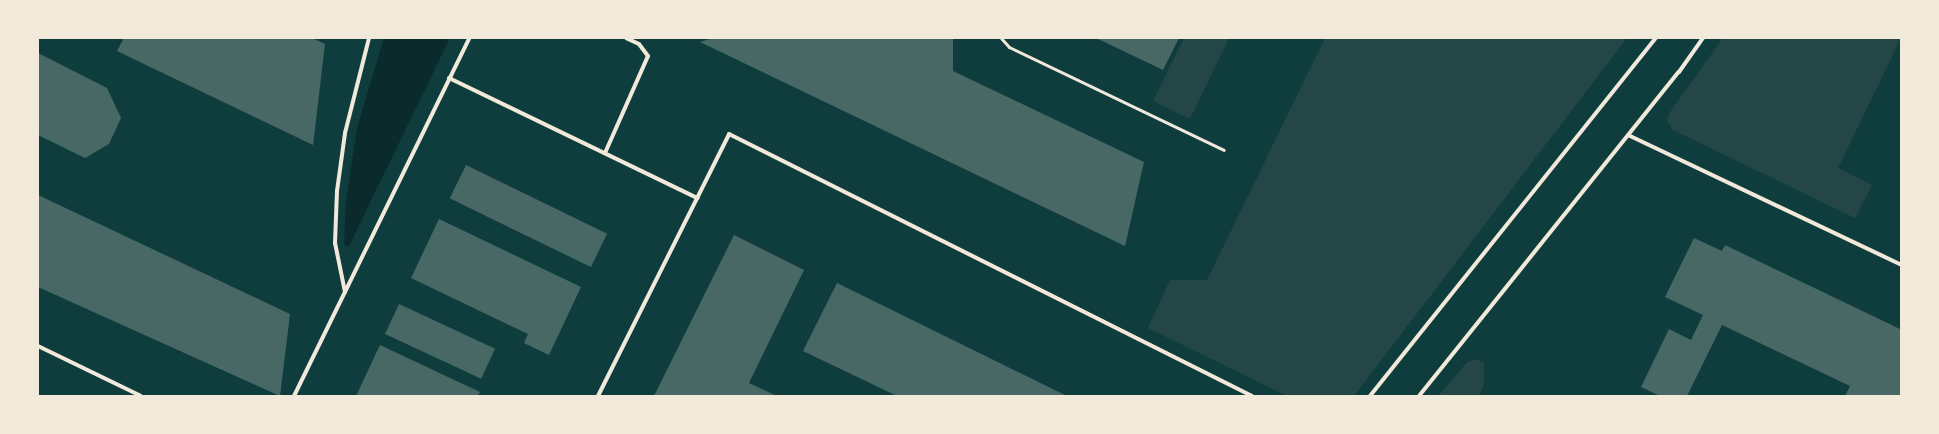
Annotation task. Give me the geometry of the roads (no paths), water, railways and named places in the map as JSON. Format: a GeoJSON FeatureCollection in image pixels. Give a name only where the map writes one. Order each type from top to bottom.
{"type":"FeatureCollection","features":[{"type":"Feature","properties":{"kind":"lane"},"geometry":{"type":"LineString","coordinates":[[345,292],[335,243],[337,191],[345,133],[369,38]]}},
{"type":"Feature","properties":{"kind":"lane"},"geometry":{"type":"LineString","coordinates":[[294,396],[469,38]]}},
{"type":"Feature","properties":{"kind":"lane"},"geometry":{"type":"LineString","coordinates":[[604,153],[648,56],[639,44],[626,38]]}},
{"type":"Feature","properties":{"kind":"lane"},"geometry":{"type":"LineString","coordinates":[[1370,396],[1656,38]]}},
{"type":"Feature","properties":{"kind":"lane"},"geometry":{"type":"LineString","coordinates":[[1419,396],[1628,136],[1703,38]]}},
{"type":"Feature","properties":{"kind":"lane"},"geometry":{"type":"LineString","coordinates":[[450,78],[697,198]]}},
{"type":"Feature","properties":{"kind":"lane"},"geometry":{"type":"LineString","coordinates":[[598,396],[729,134],[1252,396]]}},
{"type":"Feature","properties":{"kind":"lane"},"geometry":{"type":"LineString","coordinates":[[1628,136],[1902,266]]}},
{"type":"Feature","properties":{"kind":"lane"},"geometry":{"type":"LineString","coordinates":[[38,346],[141,396]]}}]}
